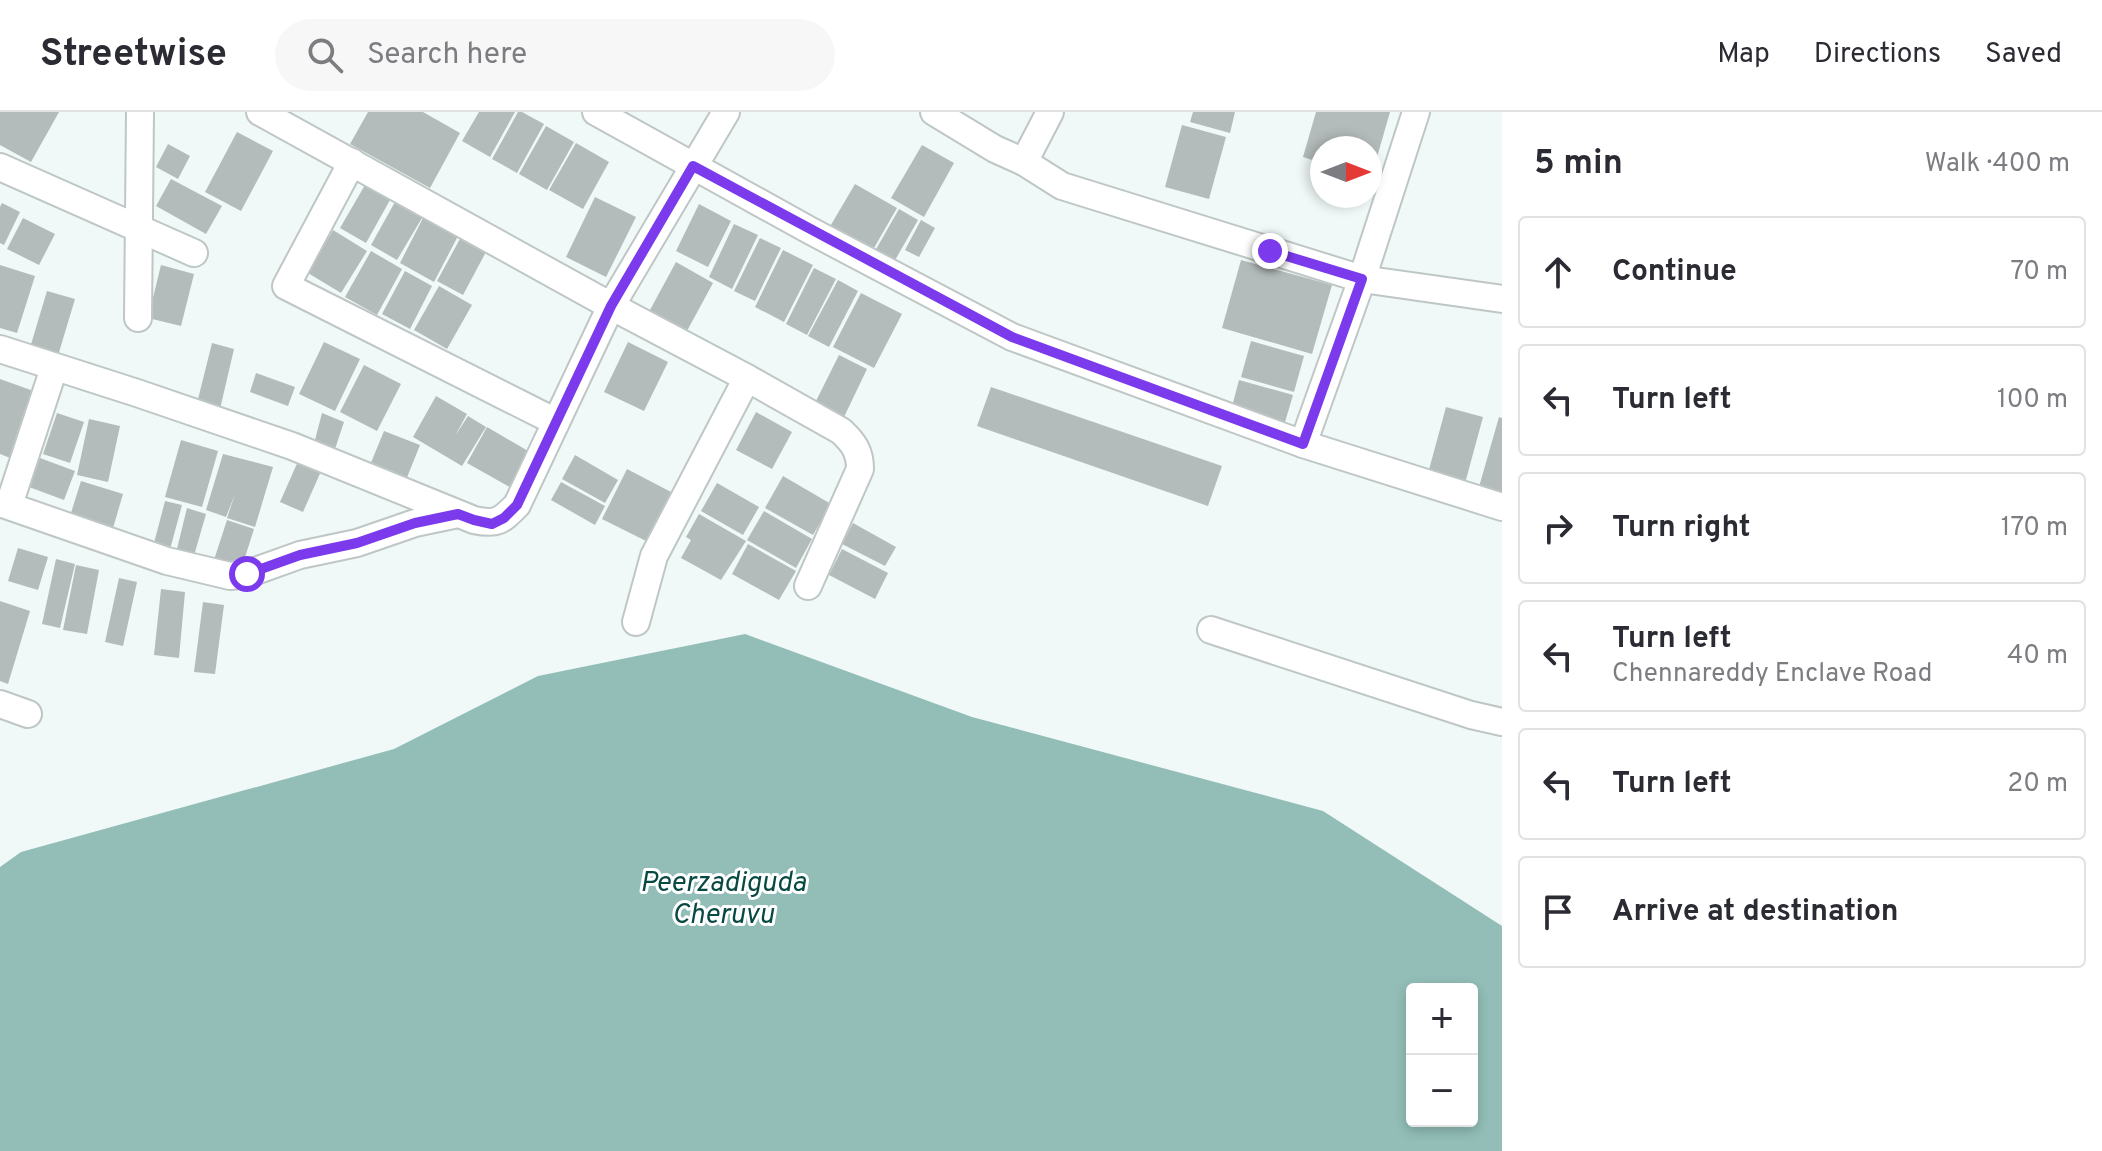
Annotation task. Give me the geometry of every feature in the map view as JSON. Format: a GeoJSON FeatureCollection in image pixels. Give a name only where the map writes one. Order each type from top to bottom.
{"type":"FeatureCollection","features":[{"type":"Feature","properties":{"kind":"street"},"geometry":{"type":"LineString","coordinates":[[138,318],[140,112]]}},
{"type":"Feature","properties":{"kind":"street"},"geometry":{"type":"LineString","coordinates":[[260,112],[841,431],[854,443],[860,458],[860,469],[808,586]]}},
{"type":"Feature","properties":{"kind":"street"},"geometry":{"type":"LineString","coordinates":[[596,112],[1012,337],[1303,444],[1502,507]]}},
{"type":"Feature","properties":{"kind":"street"},"geometry":{"type":"LineString","coordinates":[[0,349],[292,446],[458,514],[492,524],[504,518],[517,505],[611,306],[726,112]]}},
{"type":"Feature","properties":{"kind":"street"},"geometry":{"type":"LineString","coordinates":[[934,112],[1062,186],[1362,279],[1502,299]]}},
{"type":"Feature","properties":{"kind":"street"},"geometry":{"type":"LineString","coordinates":[[1024,162],[1050,112]]}},
{"type":"Feature","properties":{"kind":"street"},"geometry":{"type":"LineString","coordinates":[[1303,444],[1362,279],[1416,112]]}},
{"type":"Feature","properties":{"kind":"street"},"geometry":{"type":"LineString","coordinates":[[352,162],[286,286],[556,422]]}},
{"type":"Feature","properties":{"kind":"street"},"geometry":{"type":"LineString","coordinates":[[0,167],[194,253]]}},
{"type":"Feature","properties":{"kind":"street"},"geometry":{"type":"LineString","coordinates":[[54,368],[4,504],[167,561],[230,576],[247,574],[300,555],[357,543],[415,523],[458,514]]}},
{"type":"Feature","properties":{"kind":"street"},"geometry":{"type":"LineString","coordinates":[[636,622],[654,556],[747,378]]}},
{"type":"Feature","properties":{"kind":"street"},"geometry":{"type":"LineString","coordinates":[[1211,630],[1471,715],[1502,722]]}},
{"type":"Feature","properties":{"kind":"street"},"geometry":{"type":"LineString","coordinates":[[0,704],[28,714]]}},
{"type":"Feature","properties":{"kind":"water","name":"Peerzadiguda Cheruvu"},"geometry":{"type":"Polygon","coordinates":[[[745,634],[972,717],[1323,811],[1502,926],[1502,1151],[0,1151],[0,867],[21,852],[394,749],[538,676],[745,634]]]}},
{"type":"Feature","properties":{"kind":"building"},"geometry":{"type":"Polygon","coordinates":[[[0,112],[59,112],[31,162],[0,145],[0,112]]]}},
{"type":"Feature","properties":{"kind":"building"},"geometry":{"type":"Polygon","coordinates":[[[368,112],[423,112],[460,133],[430,188],[350,144],[368,112]]]}},
{"type":"Feature","properties":{"kind":"building"},"geometry":{"type":"Polygon","coordinates":[[[479,112],[515,112],[490,157],[462,141],[479,112]]]}},
{"type":"Feature","properties":{"kind":"building"},"geometry":{"type":"Polygon","coordinates":[[[518,112],[544,124],[517,173],[492,159],[518,112]]]}},
{"type":"Feature","properties":{"kind":"building"},"geometry":{"type":"Polygon","coordinates":[[[1193,112],[1235,112],[1230,133],[1190,122],[1193,112]]]}},
{"type":"Feature","properties":{"kind":"building"},"geometry":{"type":"Polygon","coordinates":[[[1316,112],[1390,112],[1382,140],[1382,136],[1310,136],[1310,159],[1303,157],[1316,112]]]}},
{"type":"Feature","properties":{"kind":"building"},"geometry":{"type":"Polygon","coordinates":[[[1182,125],[1226,137],[1209,199],[1165,187],[1182,125]]]}},
{"type":"Feature","properties":{"kind":"building"},"geometry":{"type":"Polygon","coordinates":[[[546,126],[574,142],[547,190],[519,174],[546,126]]]}},
{"type":"Feature","properties":{"kind":"building"},"geometry":{"type":"Polygon","coordinates":[[[237,132],[273,151],[241,211],[205,192],[237,132]]]}},
{"type":"Feature","properties":{"kind":"building"},"geometry":{"type":"Polygon","coordinates":[[[576,143],[609,162],[583,209],[549,190],[576,143]]]}},
{"type":"Feature","properties":{"kind":"building"},"geometry":{"type":"Polygon","coordinates":[[[168,144],[190,156],[178,179],[156,167],[168,144]]]}},
{"type":"Feature","properties":{"kind":"building"},"geometry":{"type":"Polygon","coordinates":[[[922,145],[954,163],[924,217],[891,198],[922,145]]]}},
{"type":"Feature","properties":{"kind":"building"},"geometry":{"type":"Polygon","coordinates":[[[171,179],[222,206],[206,234],[156,206],[171,179]]]}},
{"type":"Feature","properties":{"kind":"building"},"geometry":{"type":"Polygon","coordinates":[[[855,184],[897,208],[870,255],[828,230],[855,184]]]}},
{"type":"Feature","properties":{"kind":"building"},"geometry":{"type":"Polygon","coordinates":[[[365,185],[390,200],[366,243],[340,228],[365,185]]]}},
{"type":"Feature","properties":{"kind":"building"},"geometry":{"type":"Polygon","coordinates":[[[595,197],[636,217],[606,277],[566,257],[595,197]]]}},
{"type":"Feature","properties":{"kind":"building"},"geometry":{"type":"Polygon","coordinates":[[[395,202],[422,218],[397,260],[371,245],[395,202]]]}},
{"type":"Feature","properties":{"kind":"building"},"geometry":{"type":"Polygon","coordinates":[[[2,203],[20,212],[4,245],[0,243],[2,203]]]}},
{"type":"Feature","properties":{"kind":"building"},"geometry":{"type":"Polygon","coordinates":[[[699,204],[731,221],[708,267],[676,251],[699,204]]]}},
{"type":"Feature","properties":{"kind":"building"},"geometry":{"type":"Polygon","coordinates":[[[899,209],[918,220],[894,262],[875,251],[899,209]]]}},
{"type":"Feature","properties":{"kind":"building"},"geometry":{"type":"Polygon","coordinates":[[[23,218],[55,234],[39,265],[7,249],[23,218]]]}},
{"type":"Feature","properties":{"kind":"building"},"geometry":{"type":"Polygon","coordinates":[[[423,218],[458,236],[434,282],[400,263],[423,218]]]}},
{"type":"Feature","properties":{"kind":"building"},"geometry":{"type":"Polygon","coordinates":[[[921,220],[935,228],[919,257],[905,250],[921,220]]]}},
{"type":"Feature","properties":{"kind":"building"},"geometry":{"type":"Polygon","coordinates":[[[734,224],[758,235],[732,289],[709,277],[734,224]]]}},
{"type":"Feature","properties":{"kind":"building"},"geometry":{"type":"Polygon","coordinates":[[[333,230],[367,251],[341,293],[308,273],[333,230]]]}},
{"type":"Feature","properties":{"kind":"building"},"geometry":{"type":"Polygon","coordinates":[[[461,237],[487,250],[463,295],[437,281],[461,237]]]}},
{"type":"Feature","properties":{"kind":"building"},"geometry":{"type":"Polygon","coordinates":[[[760,238],[781,248],[755,301],[734,291],[760,238]]]}},
{"type":"Feature","properties":{"kind":"building"},"geometry":{"type":"Polygon","coordinates":[[[783,250],[813,265],[784,322],[755,307],[783,250]]]}},
{"type":"Feature","properties":{"kind":"building"},"geometry":{"type":"Polygon","coordinates":[[[371,251],[402,269],[377,315],[345,297],[371,251]]]}},
{"type":"Feature","properties":{"kind":"building"},"geometry":{"type":"Polygon","coordinates":[[[1241,260],[1332,285],[1312,354],[1222,328],[1241,260]]]}},
{"type":"Feature","properties":{"kind":"building"},"geometry":{"type":"Polygon","coordinates":[[[676,262],[713,283],[681,342],[644,321],[676,262]]]}},
{"type":"Feature","properties":{"kind":"building"},"geometry":{"type":"Polygon","coordinates":[[[0,265],[35,276],[17,333],[0,328],[0,265]]]}},
{"type":"Feature","properties":{"kind":"building"},"geometry":{"type":"Polygon","coordinates":[[[161,265],[194,274],[181,326],[148,318],[161,265]]]}},
{"type":"Feature","properties":{"kind":"building"},"geometry":{"type":"Polygon","coordinates":[[[814,268],[836,279],[807,335],[786,324],[814,268]]]}},
{"type":"Feature","properties":{"kind":"building"},"geometry":{"type":"Polygon","coordinates":[[[405,271],[432,286],[410,329],[382,314],[405,271]]]}},
{"type":"Feature","properties":{"kind":"building"},"geometry":{"type":"Polygon","coordinates":[[[838,280],[858,291],[829,347],[808,336],[838,280]]]}},
{"type":"Feature","properties":{"kind":"building"},"geometry":{"type":"Polygon","coordinates":[[[439,286],[472,305],[447,349],[414,330],[439,286]]]}},
{"type":"Feature","properties":{"kind":"building"},"geometry":{"type":"Polygon","coordinates":[[[47,291],[75,299],[57,359],[29,351],[47,291]]]}},
{"type":"Feature","properties":{"kind":"building"},"geometry":{"type":"Polygon","coordinates":[[[861,293],[902,314],[874,368],[833,347],[861,293]]]}},
{"type":"Feature","properties":{"kind":"building"},"geometry":{"type":"Polygon","coordinates":[[[1251,341],[1304,356],[1294,392],[1241,377],[1251,341]]]}},
{"type":"Feature","properties":{"kind":"building"},"geometry":{"type":"Polygon","coordinates":[[[324,342],[360,359],[335,411],[299,394],[324,342]]]}},
{"type":"Feature","properties":{"kind":"building"},"geometry":{"type":"Polygon","coordinates":[[[628,342],[668,362],[644,411],[604,392],[628,342]]]}},
{"type":"Feature","properties":{"kind":"building"},"geometry":{"type":"Polygon","coordinates":[[[212,343],[234,349],[220,409],[197,403],[212,343]]]}},
{"type":"Feature","properties":{"kind":"building"},"geometry":{"type":"Polygon","coordinates":[[[839,355],[867,369],[844,417],[815,403],[839,355]]]}},
{"type":"Feature","properties":{"kind":"building"},"geometry":{"type":"Polygon","coordinates":[[[364,365],[401,384],[377,431],[340,412],[364,365]]]}},
{"type":"Feature","properties":{"kind":"building"},"geometry":{"type":"Polygon","coordinates":[[[256,373],[295,387],[288,406],[250,392],[256,373]]]}},
{"type":"Feature","properties":{"kind":"building"},"geometry":{"type":"Polygon","coordinates":[[[0,379],[42,394],[18,461],[0,454],[0,379]]]}},
{"type":"Feature","properties":{"kind":"building"},"geometry":{"type":"Polygon","coordinates":[[[1239,380],[1293,395],[1283,429],[1230,414],[1239,380]]]}},
{"type":"Feature","properties":{"kind":"building"},"geometry":{"type":"Polygon","coordinates":[[[991,387],[1222,466],[1208,506],[977,426],[991,387]]]}},
{"type":"Feature","properties":{"kind":"building"},"geometry":{"type":"Polygon","coordinates":[[[436,396],[467,414],[455,436],[468,416],[486,427],[462,466],[413,437],[436,396]]]}},
{"type":"Feature","properties":{"kind":"building"},"geometry":{"type":"Polygon","coordinates":[[[1446,407],[1483,417],[1464,487],[1427,477],[1446,407]]]}},
{"type":"Feature","properties":{"kind":"building"},"geometry":{"type":"Polygon","coordinates":[[[756,412],[792,432],[772,469],[736,450],[756,412]]]}},
{"type":"Feature","properties":{"kind":"building"},"geometry":{"type":"Polygon","coordinates":[[[57,413],[84,422],[70,463],[43,454],[57,413]]]}},
{"type":"Feature","properties":{"kind":"building"},"geometry":{"type":"Polygon","coordinates":[[[322,413],[344,422],[333,455],[315,440],[322,413]]]}},
{"type":"Feature","properties":{"kind":"building"},"geometry":{"type":"Polygon","coordinates":[[[1499,417],[1502,418],[1502,501],[1477,494],[1499,417]]]}},
{"type":"Feature","properties":{"kind":"building"},"geometry":{"type":"Polygon","coordinates":[[[89,419],[120,426],[108,482],[77,475],[89,419]]]}},
{"type":"Feature","properties":{"kind":"building"},"geometry":{"type":"Polygon","coordinates":[[[487,427],[535,455],[515,490],[467,463],[487,427]]]}},
{"type":"Feature","properties":{"kind":"building"},"geometry":{"type":"Polygon","coordinates":[[[384,431],[420,445],[404,485],[368,470],[384,431]]]}},
{"type":"Feature","properties":{"kind":"building"},"geometry":{"type":"Polygon","coordinates":[[[181,440],[218,451],[202,507],[165,497],[181,440]]]}},
{"type":"Feature","properties":{"kind":"building"},"geometry":{"type":"Polygon","coordinates":[[[223,454],[273,467],[255,527],[227,518],[235,494],[226,517],[206,510],[223,454]]]}},
{"type":"Feature","properties":{"kind":"building"},"geometry":{"type":"Polygon","coordinates":[[[575,455],[618,480],[605,503],[562,479],[575,455]]]}},
{"type":"Feature","properties":{"kind":"building"},"geometry":{"type":"Polygon","coordinates":[[[40,458],[75,471],[64,500],[29,487],[40,458]]]}},
{"type":"Feature","properties":{"kind":"building"},"geometry":{"type":"Polygon","coordinates":[[[299,459],[322,469],[303,512],[280,502],[299,459]]]}},
{"type":"Feature","properties":{"kind":"building"},"geometry":{"type":"Polygon","coordinates":[[[627,469],[673,493],[648,542],[602,519],[627,469]]]}},
{"type":"Feature","properties":{"kind":"building"},"geometry":{"type":"Polygon","coordinates":[[[783,476],[831,504],[813,535],[765,508],[783,476]]]}},
{"type":"Feature","properties":{"kind":"building"},"geometry":{"type":"Polygon","coordinates":[[[81,481],[123,494],[113,528],[70,516],[81,481]]]}},
{"type":"Feature","properties":{"kind":"building"},"geometry":{"type":"Polygon","coordinates":[[[561,482],[605,506],[595,525],[551,500],[561,482]]]}},
{"type":"Feature","properties":{"kind":"building"},"geometry":{"type":"Polygon","coordinates":[[[717,483],[759,507],[743,535],[701,511],[717,483]]]}},
{"type":"Feature","properties":{"kind":"building"},"geometry":{"type":"Polygon","coordinates":[[[165,501],[182,505],[169,553],[153,547],[165,501]]]}},
{"type":"Feature","properties":{"kind":"building"},"geometry":{"type":"Polygon","coordinates":[[[187,508],[206,514],[193,559],[176,553],[187,508]]]}},
{"type":"Feature","properties":{"kind":"building"},"geometry":{"type":"Polygon","coordinates":[[[764,511],[812,539],[796,568],[747,540],[764,511]]]}},
{"type":"Feature","properties":{"kind":"building"},"geometry":{"type":"Polygon","coordinates":[[[699,514],[746,541],[721,580],[681,558],[691,540],[686,537],[699,514]]]}},
{"type":"Feature","properties":{"kind":"building"},"geometry":{"type":"Polygon","coordinates":[[[227,520],[254,529],[240,573],[212,566],[227,520]]]}},
{"type":"Feature","properties":{"kind":"building"},"geometry":{"type":"Polygon","coordinates":[[[853,523],[896,547],[885,566],[842,544],[853,523]]]}},
{"type":"Feature","properties":{"kind":"building"},"geometry":{"type":"Polygon","coordinates":[[[748,544],[796,571],[779,600],[732,574],[748,544]]]}},
{"type":"Feature","properties":{"kind":"building"},"geometry":{"type":"Polygon","coordinates":[[[18,548],[48,557],[38,590],[8,581],[18,548]]]}},
{"type":"Feature","properties":{"kind":"building"},"geometry":{"type":"Polygon","coordinates":[[[842,549],[888,573],[875,599],[829,575],[842,549]]]}},
{"type":"Feature","properties":{"kind":"building"},"geometry":{"type":"Polygon","coordinates":[[[56,559],[75,564],[60,628],[42,624],[56,559]]]}},
{"type":"Feature","properties":{"kind":"building"},"geometry":{"type":"Polygon","coordinates":[[[76,565],[99,570],[87,634],[63,630],[76,565]]]}},
{"type":"Feature","properties":{"kind":"building"},"geometry":{"type":"Polygon","coordinates":[[[119,578],[137,582],[123,646],[105,642],[119,578]]]}},
{"type":"Feature","properties":{"kind":"building"},"geometry":{"type":"Polygon","coordinates":[[[161,589],[185,592],[179,658],[154,655],[161,589]]]}},
{"type":"Feature","properties":{"kind":"building"},"geometry":{"type":"Polygon","coordinates":[[[0,601],[30,611],[8,684],[0,681],[0,601]]]}},
{"type":"Feature","properties":{"kind":"building"},"geometry":{"type":"Polygon","coordinates":[[[203,602],[224,605],[215,674],[194,672],[203,602]]]}},
{"type":"Feature","properties":{"kind":"route"},"geometry":{"type":"LineString","coordinates":[[247,574],[300,555],[357,543],[415,523],[458,514],[492,524],[504,518],[517,505],[611,306],[693,166],[1012,337],[1303,444],[1362,279],[1270,251]]}}]}
